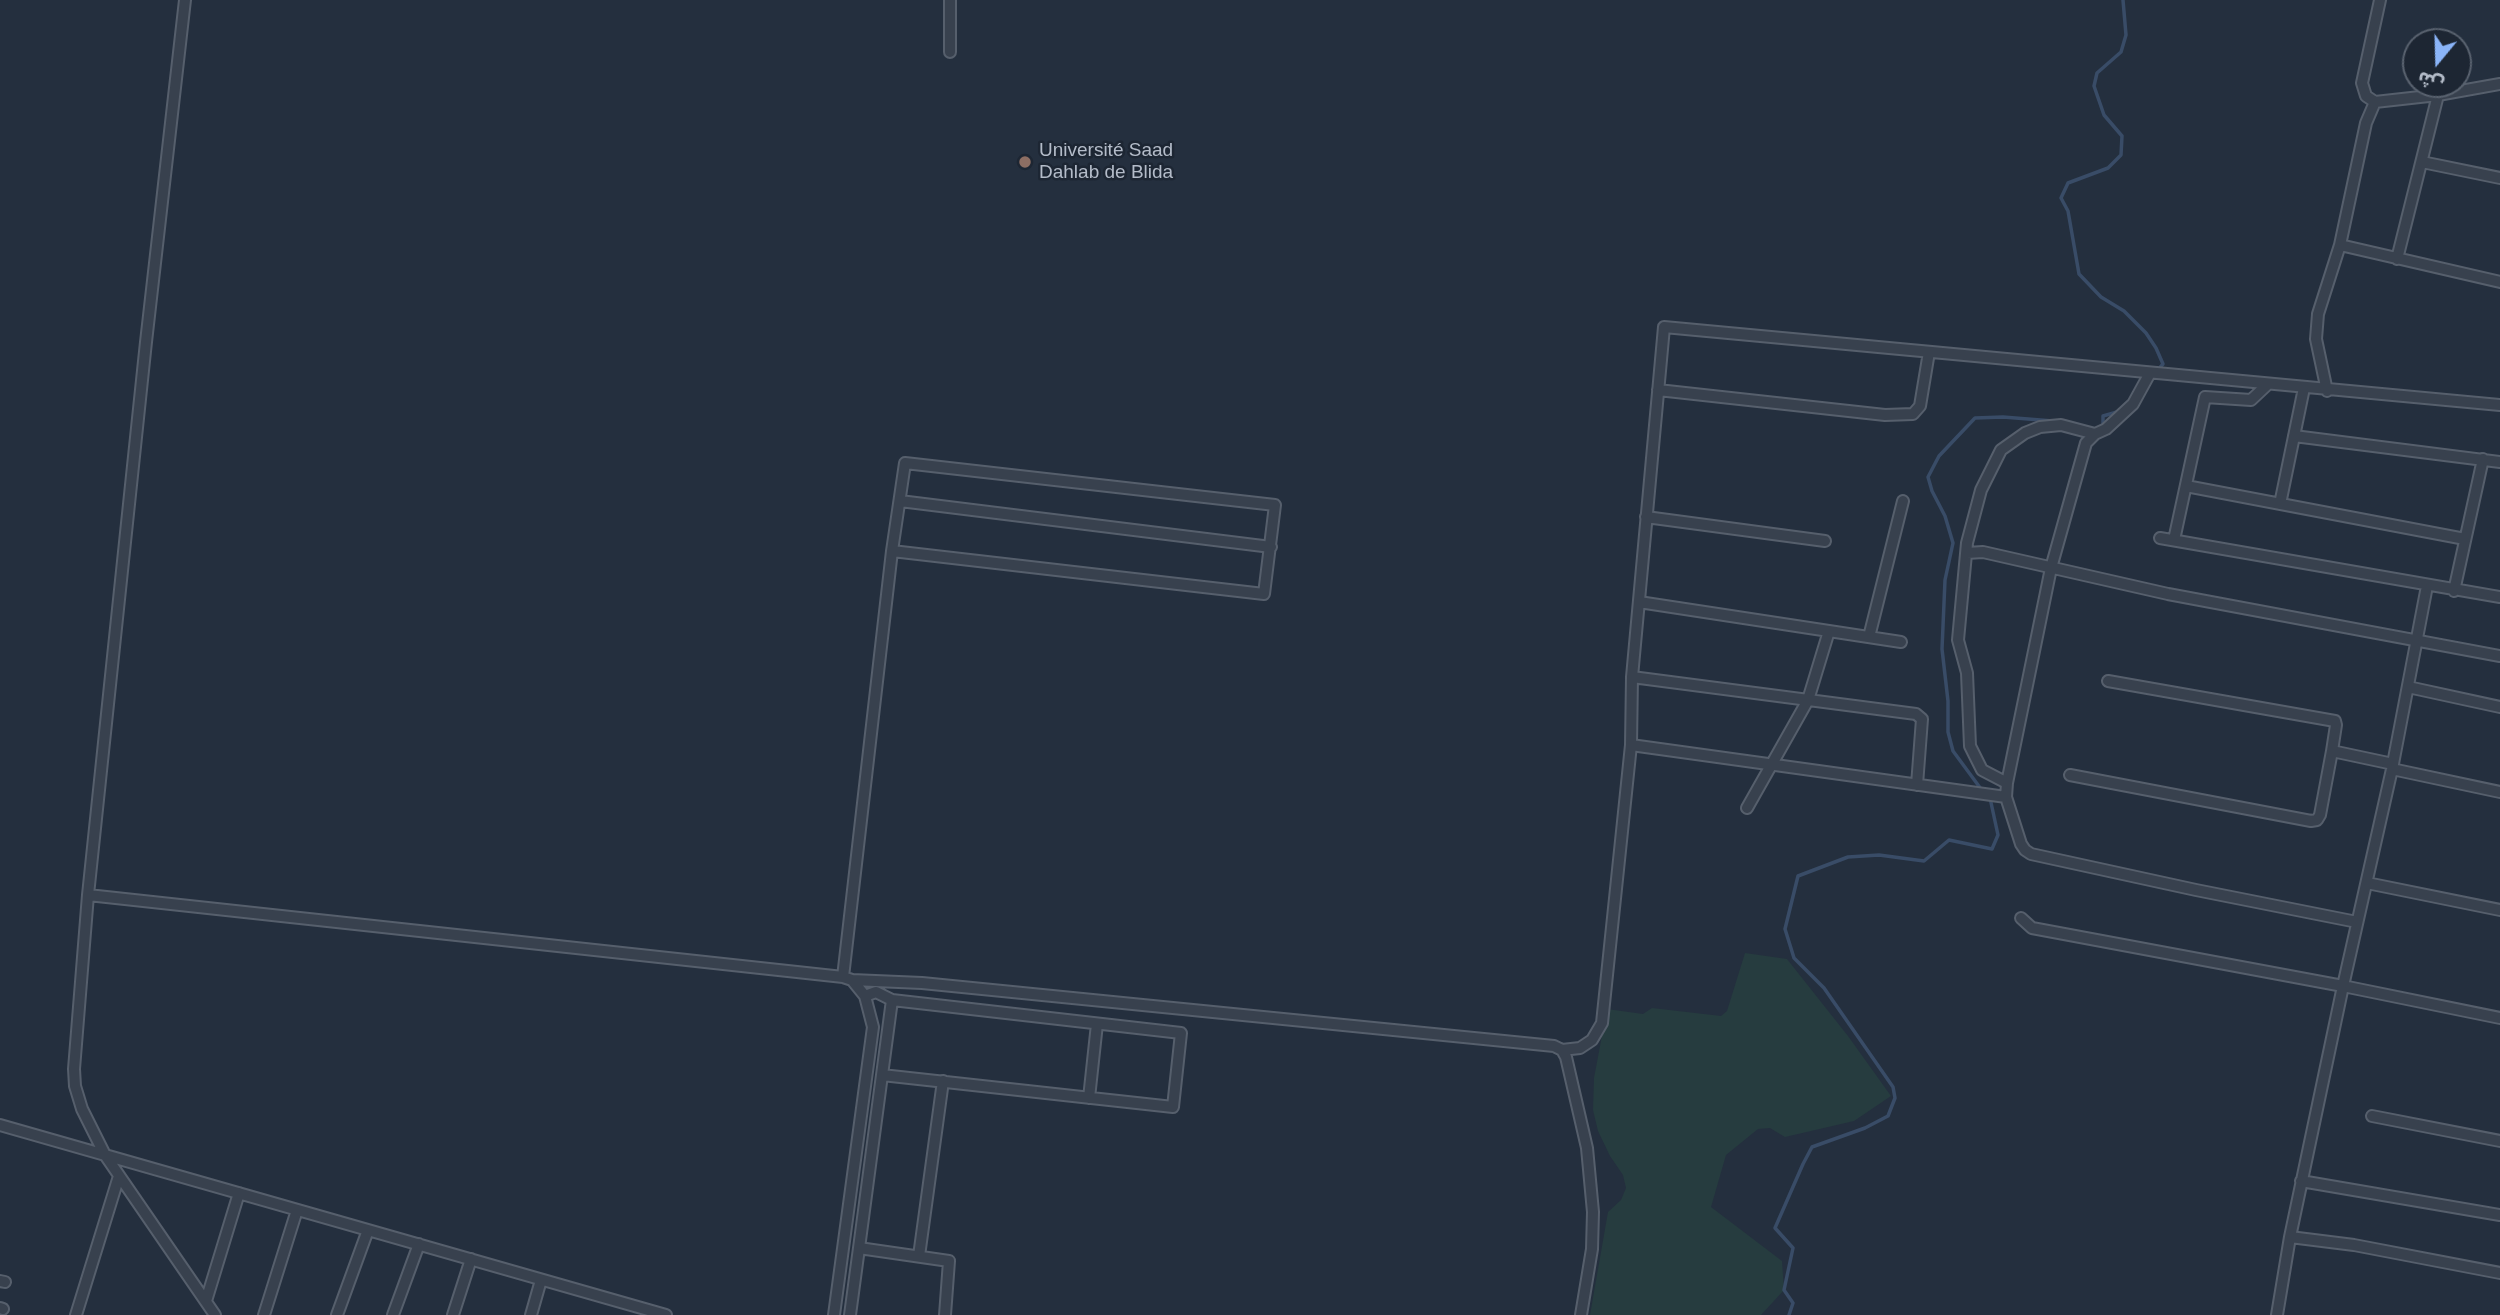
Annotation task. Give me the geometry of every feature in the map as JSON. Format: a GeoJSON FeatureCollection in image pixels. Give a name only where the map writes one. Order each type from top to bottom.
{"type":"FeatureCollection","features":[{"type":"Feature","properties":{"kind":"street"},"geometry":{"type":"LineString","coordinates":[[185,0],[88,895],[74,1069],[75,1086],[82,1109],[105,1155],[215,1315]]}},
{"type":"Feature","properties":{"kind":"street"},"geometry":{"type":"LineString","coordinates":[[950,0],[950,52]]}},
{"type":"Feature","properties":{"kind":"street"},"geometry":{"type":"LineString","coordinates":[[2380,0],[2362,83],[2365,96],[2375,102],[2411,98]]}},
{"type":"Feature","properties":{"kind":"street"},"geometry":{"type":"LineString","coordinates":[[2472,89],[2500,84]]}},
{"type":"Feature","properties":{"kind":"street"},"geometry":{"type":"LineString","coordinates":[[2397,259],[2437,98]]}},
{"type":"Feature","properties":{"kind":"street"},"geometry":{"type":"LineString","coordinates":[[2327,391],[2316,339],[2318,314],[2340,245],[2366,123],[2375,102]]}},
{"type":"Feature","properties":{"kind":"street"},"geometry":{"type":"LineString","coordinates":[[2422,162],[2500,178]]}},
{"type":"Feature","properties":{"kind":"street"},"geometry":{"type":"LineString","coordinates":[[2340,245],[2500,282]]}},
{"type":"Feature","properties":{"kind":"street"},"geometry":{"type":"LineString","coordinates":[[88,895],[847,978],[878,987],[949,986],[1554,1046],[1562,1050],[1580,1048],[1592,1040],[1602,1023],[1631,745],[1632,677],[1664,327],[2327,391],[2500,405]]}},
{"type":"Feature","properties":{"kind":"street"},"geometry":{"type":"LineString","coordinates":[[1658,390],[1885,415],[1913,414],[1920,406],[1929,352]]}},
{"type":"Feature","properties":{"kind":"street"},"geometry":{"type":"LineString","coordinates":[[2150,373],[2133,404],[2086,443],[2051,568],[2007,783],[2006,797],[2021,844],[2031,854],[2357,922]]}},
{"type":"Feature","properties":{"kind":"street"},"geometry":{"type":"LineString","coordinates":[[2174,540],[2205,397],[2251,400],[2267,385]]}},
{"type":"Feature","properties":{"kind":"street"},"geometry":{"type":"LineString","coordinates":[[2280,503],[2304,388]]}},
{"type":"Feature","properties":{"kind":"street"},"geometry":{"type":"LineString","coordinates":[[2007,783],[1982,770],[1970,746],[1967,673],[1958,640],[1967,543],[1981,490],[2001,450],[2025,433],[2040,427],[2061,425],[2095,434]]}},
{"type":"Feature","properties":{"kind":"street"},"geometry":{"type":"LineString","coordinates":[[2294,436],[2500,461]]}},
{"type":"Feature","properties":{"kind":"street"},"geometry":{"type":"LineString","coordinates":[[2454,591],[2483,459]]}},
{"type":"Feature","properties":{"kind":"street"},"geometry":{"type":"LineString","coordinates":[[847,978],[892,551],[905,463],[1275,505],[1264,594],[892,551]]}},
{"type":"Feature","properties":{"kind":"street"},"geometry":{"type":"LineString","coordinates":[[2186,486],[2465,539]]}},
{"type":"Feature","properties":{"kind":"street"},"geometry":{"type":"LineString","coordinates":[[900,500],[1270,547]]}},
{"type":"Feature","properties":{"kind":"street"},"geometry":{"type":"LineString","coordinates":[[1869,637],[1903,501]]}},
{"type":"Feature","properties":{"kind":"street"},"geometry":{"type":"LineString","coordinates":[[1646,517],[1825,541]]}},
{"type":"Feature","properties":{"kind":"street"},"geometry":{"type":"LineString","coordinates":[[2160,538],[2500,597]]}},
{"type":"Feature","properties":{"kind":"street"},"geometry":{"type":"LineString","coordinates":[[1967,553],[1983,552],[2168,594],[2500,656]]}},
{"type":"Feature","properties":{"kind":"street"},"geometry":{"type":"LineString","coordinates":[[2277,1315],[2301,1181],[2392,766],[2427,586]]}},
{"type":"Feature","properties":{"kind":"street"},"geometry":{"type":"LineString","coordinates":[[1639,602],[1901,642]]}},
{"type":"Feature","properties":{"kind":"street"},"geometry":{"type":"LineString","coordinates":[[1746,807],[1808,700],[1829,631]]}},
{"type":"Feature","properties":{"kind":"street"},"geometry":{"type":"LineString","coordinates":[[1632,677],[1920,716],[1922,719],[1917,785]]}},
{"type":"Feature","properties":{"kind":"street"},"geometry":{"type":"LineString","coordinates":[[2070,775],[2311,821],[2317,820],[2320,815],[2336,725],[2330,720],[2108,681]]}},
{"type":"Feature","properties":{"kind":"street"},"geometry":{"type":"LineString","coordinates":[[2408,687],[2500,707]]}},
{"type":"Feature","properties":{"kind":"street"},"geometry":{"type":"LineString","coordinates":[[1631,745],[2006,797]]}},
{"type":"Feature","properties":{"kind":"street"},"geometry":{"type":"LineString","coordinates":[[2332,751],[2500,792]]}},
{"type":"Feature","properties":{"kind":"street"},"geometry":{"type":"LineString","coordinates":[[2367,883],[2500,911]]}},
{"type":"Feature","properties":{"kind":"street"},"geometry":{"type":"LineString","coordinates":[[2021,918],[2032,928],[2500,1018]]}},
{"type":"Feature","properties":{"kind":"street"},"geometry":{"type":"LineString","coordinates":[[834,1315],[873,1027],[865,996],[847,978]]}},
{"type":"Feature","properties":{"kind":"street"},"geometry":{"type":"LineString","coordinates":[[865,996],[878,987]]}},
{"type":"Feature","properties":{"kind":"street"},"geometry":{"type":"LineString","coordinates":[[878,987],[892,1000],[1181,1033],[1173,1107],[882,1074]]}},
{"type":"Feature","properties":{"kind":"street"},"geometry":{"type":"LineString","coordinates":[[850,1315],[892,1000]]}},
{"type":"Feature","properties":{"kind":"street"},"geometry":{"type":"LineString","coordinates":[[1089,1098],[1097,1024]]}},
{"type":"Feature","properties":{"kind":"street"},"geometry":{"type":"LineString","coordinates":[[1562,1050],[1566,1057],[1587,1148],[1593,1212],[1592,1249],[1581,1315]]}},
{"type":"Feature","properties":{"kind":"street"},"geometry":{"type":"LineString","coordinates":[[919,1256],[943,1081]]}},
{"type":"Feature","properties":{"kind":"street"},"geometry":{"type":"LineString","coordinates":[[2372,1116],[2500,1141]]}},
{"type":"Feature","properties":{"kind":"street"},"geometry":{"type":"LineString","coordinates":[[0,1125],[471,1259],[631,1310],[666,1315]]}},
{"type":"Feature","properties":{"kind":"street"},"geometry":{"type":"LineString","coordinates":[[76,1315],[119,1177]]}},
{"type":"Feature","properties":{"kind":"street"},"geometry":{"type":"LineString","coordinates":[[2301,1181],[2500,1215]]}},
{"type":"Feature","properties":{"kind":"street"},"geometry":{"type":"LineString","coordinates":[[206,1301],[239,1193]]}},
{"type":"Feature","properties":{"kind":"street"},"geometry":{"type":"LineString","coordinates":[[264,1315],[297,1210]]}},
{"type":"Feature","properties":{"kind":"street"},"geometry":{"type":"LineString","coordinates":[[337,1315],[368,1230]]}},
{"type":"Feature","properties":{"kind":"street"},"geometry":{"type":"LineString","coordinates":[[2290,1237],[2354,1245],[2500,1273]]}},
{"type":"Feature","properties":{"kind":"street"},"geometry":{"type":"LineString","coordinates":[[393,1315],[419,1244]]}},
{"type":"Feature","properties":{"kind":"street"},"geometry":{"type":"LineString","coordinates":[[859,1248],[949,1261],[945,1315]]}},
{"type":"Feature","properties":{"kind":"street"},"geometry":{"type":"LineString","coordinates":[[453,1315],[471,1259]]}},
{"type":"Feature","properties":{"kind":"street"},"geometry":{"type":"LineString","coordinates":[[531,1315],[541,1280]]}},
{"type":"Feature","properties":{"kind":"green space"},"geometry":{"type":"Polygon","coordinates":[[[1745,953],[1787,959],[1891,1096],[1854,1121],[1785,1137],[1770,1128],[1758,1129],[1726,1155],[1711,1207],[1782,1261],[1784,1290],[1761,1315],[1590,1315],[1608,1212],[1621,1200],[1626,1188],[1623,1175],[1598,1131],[1593,1110],[1594,1078],[1607,1009],[1643,1014],[1652,1008],[1721,1016],[1727,1011],[1745,953]]]}},
{"type":"Feature","properties":{"kind":"waterway"},"geometry":{"type":"LineString","coordinates":[[2123,0],[2126,35],[2121,52],[2097,73],[2094,86],[2104,115],[2122,136],[2121,155],[2108,168],[2068,183],[2061,198],[2068,211],[2079,274],[2101,297],[2124,311],[2146,333],[2163,364],[2157,371]]}},
{"type":"Feature","properties":{"kind":"waterway"},"geometry":{"type":"LineString","coordinates":[[2103,429],[2103,416],[2117,412]]}},
{"type":"Feature","properties":{"kind":"waterway"},"geometry":{"type":"LineString","coordinates":[[1981,789],[1953,751],[1948,732],[1948,701],[1942,649],[1945,580],[1953,543],[1928,477],[1939,456],[1975,418],[2053,421]]}},
{"type":"Feature","properties":{"kind":"waterway"},"geometry":{"type":"LineString","coordinates":[[1789,1315],[1793,1303],[1784,1290],[1793,1248],[1775,1228],[1803,1164],[1812,1147],[1865,1128],[1888,1116],[1895,1098],[1893,1087],[1824,988],[1794,958],[1785,929],[1798,876],[1848,857],[1879,855],[1924,861],[1949,840],[1992,849],[1998,835],[1990,798]]}},
{"type":"Feature","properties":{"kind":"place","name":"Université Saad Dahlab de Blida"},"geometry":{"type":"Point","coordinates":[1025,162]}}]}
